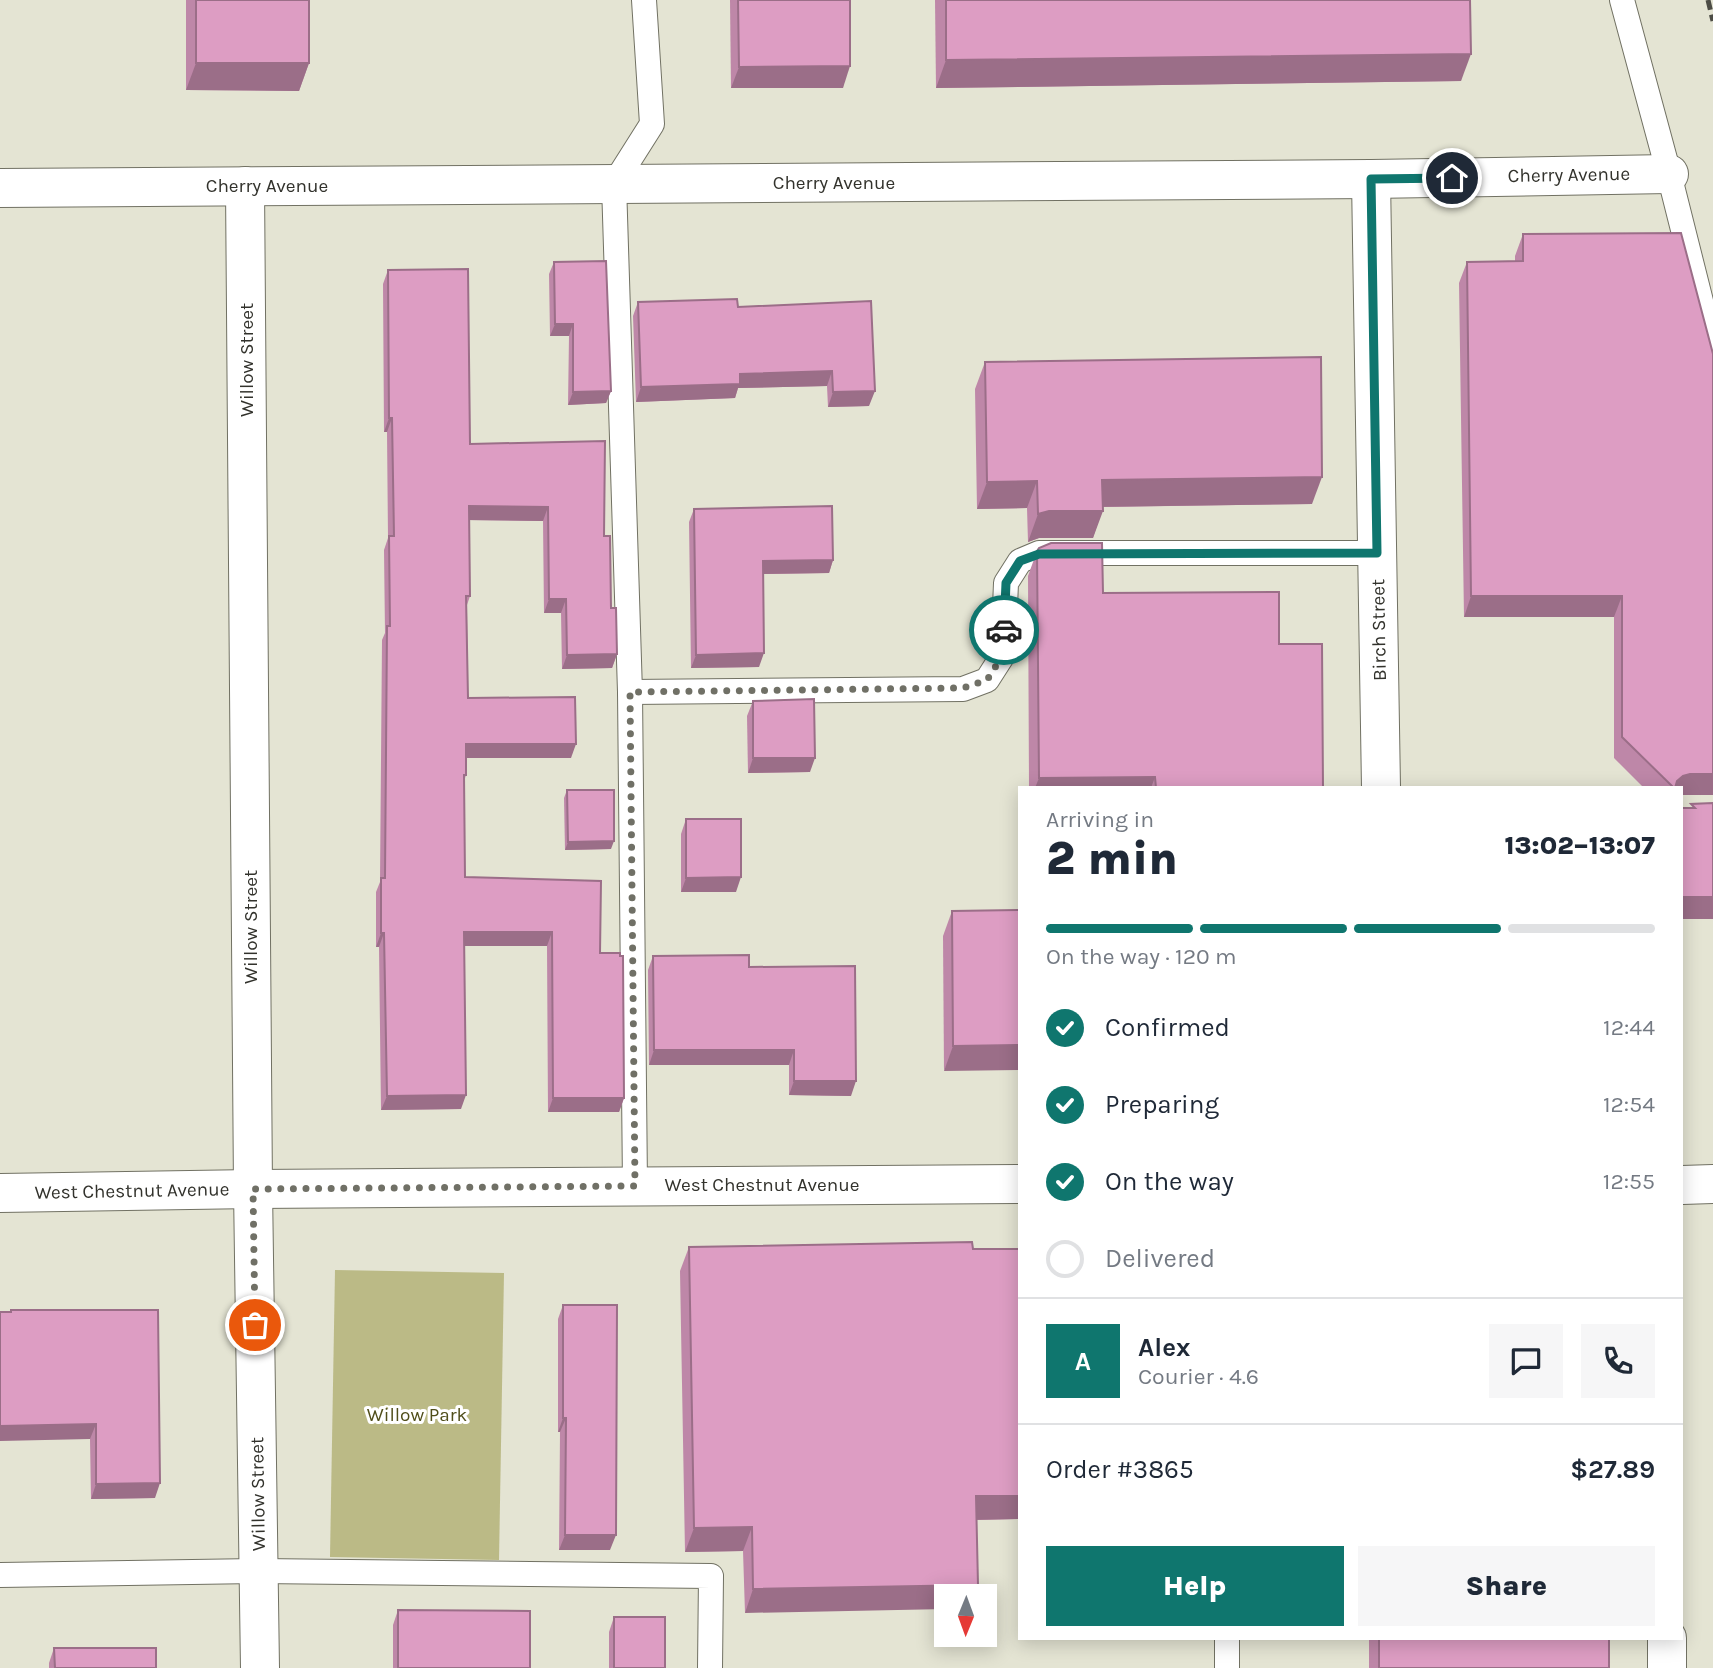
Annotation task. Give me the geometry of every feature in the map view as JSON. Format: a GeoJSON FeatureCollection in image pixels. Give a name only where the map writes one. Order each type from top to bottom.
{"type":"FeatureCollection","features":[{"type":"Feature","properties":{"kind":"street","name":"Cherry Avenue"},"geometry":{"type":"LineString","coordinates":[[0,188],[1371,179],[1669,174]]}},
{"type":"Feature","properties":{"kind":"street","name":"Birch Street"},"geometry":{"type":"LineString","coordinates":[[1371,179],[1381,786]]}},
{"type":"Feature","properties":{"kind":"street","name":"Willow Street"},"geometry":{"type":"LineString","coordinates":[[246,186],[253,1189],[260,1668]]}},
{"type":"Feature","properties":{"kind":"street","name":"West Chestnut Avenue"},"geometry":{"type":"LineString","coordinates":[[0,1193],[1018,1184]]}},
{"type":"Feature","properties":{"kind":"street"},"geometry":{"type":"LineString","coordinates":[[1683,1185],[1713,1184]]}},
{"type":"Feature","properties":{"kind":"street"},"geometry":{"type":"LineString","coordinates":[[1667,1640],[1667,1668]]}},
{"type":"Feature","properties":{"kind":"lane"},"geometry":{"type":"LineString","coordinates":[[635,1186],[630,692],[614,184],[652,124],[644,0]]}},
{"type":"Feature","properties":{"kind":"lane"},"geometry":{"type":"LineString","coordinates":[[1622,0],[1713,349]]}},
{"type":"Feature","properties":{"kind":"lane"},"geometry":{"type":"LineString","coordinates":[[630,692],[963,688],[987,680],[1003,655],[1006,583],[1020,561],[1039,554],[1377,553]]}},
{"type":"Feature","properties":{"kind":"lane"},"geometry":{"type":"LineString","coordinates":[[0,1575],[258,1571],[711,1576],[710,1668]]}},
{"type":"Feature","properties":{"kind":"lane"},"geometry":{"type":"LineString","coordinates":[[1227,1640],[1227,1668]]}},
{"type":"Feature","properties":{"kind":"green space","name":"Willow Park"},"geometry":{"type":"Polygon","coordinates":[[[335,1270],[504,1273],[499,1560],[330,1557],[335,1270]]]}},
{"type":"Feature","properties":{"kind":"building"},"geometry":{"type":"Polygon","coordinates":[[[196,0],[309,0],[309,63],[196,63],[196,0]]]}},
{"type":"Feature","properties":{"kind":"building"},"geometry":{"type":"Polygon","coordinates":[[[738,0],[850,0],[850,66],[739,67],[738,0]]]}},
{"type":"Feature","properties":{"kind":"building"},"geometry":{"type":"Polygon","coordinates":[[[946,0],[1470,0],[1471,54],[946,60],[946,0]]]}},
{"type":"Feature","properties":{"kind":"building"},"geometry":{"type":"Polygon","coordinates":[[[1681,233],[1713,354],[1713,774],[1683,776],[1676,786],[1672,786],[1622,737],[1622,596],[1471,596],[1467,262],[1523,261],[1523,234],[1681,233]]]}},
{"type":"Feature","properties":{"kind":"building"},"geometry":{"type":"Polygon","coordinates":[[[606,261],[611,391],[573,392],[573,324],[555,324],[554,262],[606,261]]]}},
{"type":"Feature","properties":{"kind":"building"},"geometry":{"type":"Polygon","coordinates":[[[468,269],[470,444],[605,441],[604,536],[610,536],[611,608],[616,608],[617,654],[567,655],[566,599],[549,599],[548,507],[469,506],[470,596],[466,596],[468,698],[575,697],[576,744],[466,744],[465,877],[601,881],[600,953],[620,953],[620,956],[623,956],[624,1098],[553,1098],[552,932],[464,932],[466,1095],[387,1096],[381,878],[385,878],[389,536],[394,536],[392,418],[389,418],[388,270],[468,269]]]}},
{"type":"Feature","properties":{"kind":"building"},"geometry":{"type":"Polygon","coordinates":[[[737,299],[738,307],[871,301],[875,391],[833,392],[832,371],[740,374],[740,384],[641,387],[638,302],[737,299]]]}},
{"type":"Feature","properties":{"kind":"building"},"geometry":{"type":"Polygon","coordinates":[[[1321,357],[1322,477],[1102,480],[1103,511],[1049,511],[1038,514],[1037,481],[987,482],[985,362],[1321,357]]]}},
{"type":"Feature","properties":{"kind":"building"},"geometry":{"type":"Polygon","coordinates":[[[832,506],[833,560],[763,561],[764,653],[696,655],[694,509],[832,506]]]}},
{"type":"Feature","properties":{"kind":"building"},"geometry":{"type":"Polygon","coordinates":[[[1051,543],[1102,543],[1103,593],[1279,592],[1279,644],[1322,644],[1323,786],[1156,786],[1155,777],[1039,778],[1039,548],[1051,543]]]}},
{"type":"Feature","properties":{"kind":"building"},"geometry":{"type":"Polygon","coordinates":[[[814,699],[815,758],[753,758],[753,701],[814,699]]]}},
{"type":"Feature","properties":{"kind":"building"},"geometry":{"type":"Polygon","coordinates":[[[567,790],[614,790],[614,841],[568,842],[567,790]]]}},
{"type":"Feature","properties":{"kind":"building"},"geometry":{"type":"Polygon","coordinates":[[[1713,803],[1713,897],[1683,897],[1683,808],[1695,808],[1691,804],[1713,803]]]}},
{"type":"Feature","properties":{"kind":"building"},"geometry":{"type":"Polygon","coordinates":[[[686,819],[741,819],[741,877],[686,878],[686,819]]]}},
{"type":"Feature","properties":{"kind":"building"},"geometry":{"type":"Polygon","coordinates":[[[1018,910],[1018,1045],[953,1046],[952,911],[1018,910]]]}},
{"type":"Feature","properties":{"kind":"building"},"geometry":{"type":"Polygon","coordinates":[[[749,955],[749,967],[855,966],[856,1081],[794,1081],[794,1050],[654,1050],[653,956],[749,955]]]}},
{"type":"Feature","properties":{"kind":"building"},"geometry":{"type":"Polygon","coordinates":[[[972,1242],[973,1249],[1018,1249],[1018,1496],[976,1496],[978,1584],[753,1589],[752,1527],[694,1528],[689,1247],[972,1242]]]}},
{"type":"Feature","properties":{"kind":"building"},"geometry":{"type":"Polygon","coordinates":[[[563,1305],[617,1305],[616,1535],[565,1535],[563,1305]]]}},
{"type":"Feature","properties":{"kind":"building"},"geometry":{"type":"Polygon","coordinates":[[[158,1310],[160,1483],[96,1484],[96,1424],[0,1426],[0,1312],[158,1310]]]}},
{"type":"Feature","properties":{"kind":"building"},"geometry":{"type":"Polygon","coordinates":[[[398,1610],[530,1611],[530,1668],[398,1668],[398,1610]]]}},
{"type":"Feature","properties":{"kind":"building"},"geometry":{"type":"Polygon","coordinates":[[[614,1617],[665,1617],[665,1668],[614,1668],[614,1617]]]}},
{"type":"Feature","properties":{"kind":"building"},"geometry":{"type":"Polygon","coordinates":[[[1379,1640],[1609,1640],[1609,1668],[1379,1668],[1379,1640]]]}},
{"type":"Feature","properties":{"kind":"building"},"geometry":{"type":"Polygon","coordinates":[[[54,1648],[156,1648],[156,1668],[55,1668],[54,1648]]]}},
{"type":"Feature","properties":{"kind":"railway"},"geometry":{"type":"LineString","coordinates":[[1708,0],[1713,21]]}},
{"type":"Feature","properties":{"kind":"way so far"},"geometry":{"type":"LineString","coordinates":[[255,1325],[253,1189],[635,1186],[630,692],[963,688],[987,680],[1003,655],[1004,630]]}},
{"type":"Feature","properties":{"kind":"route"},"geometry":{"type":"LineString","coordinates":[[1004,630],[1006,583],[1020,561],[1039,554],[1377,553],[1371,179],[1452,178]]}}]}
